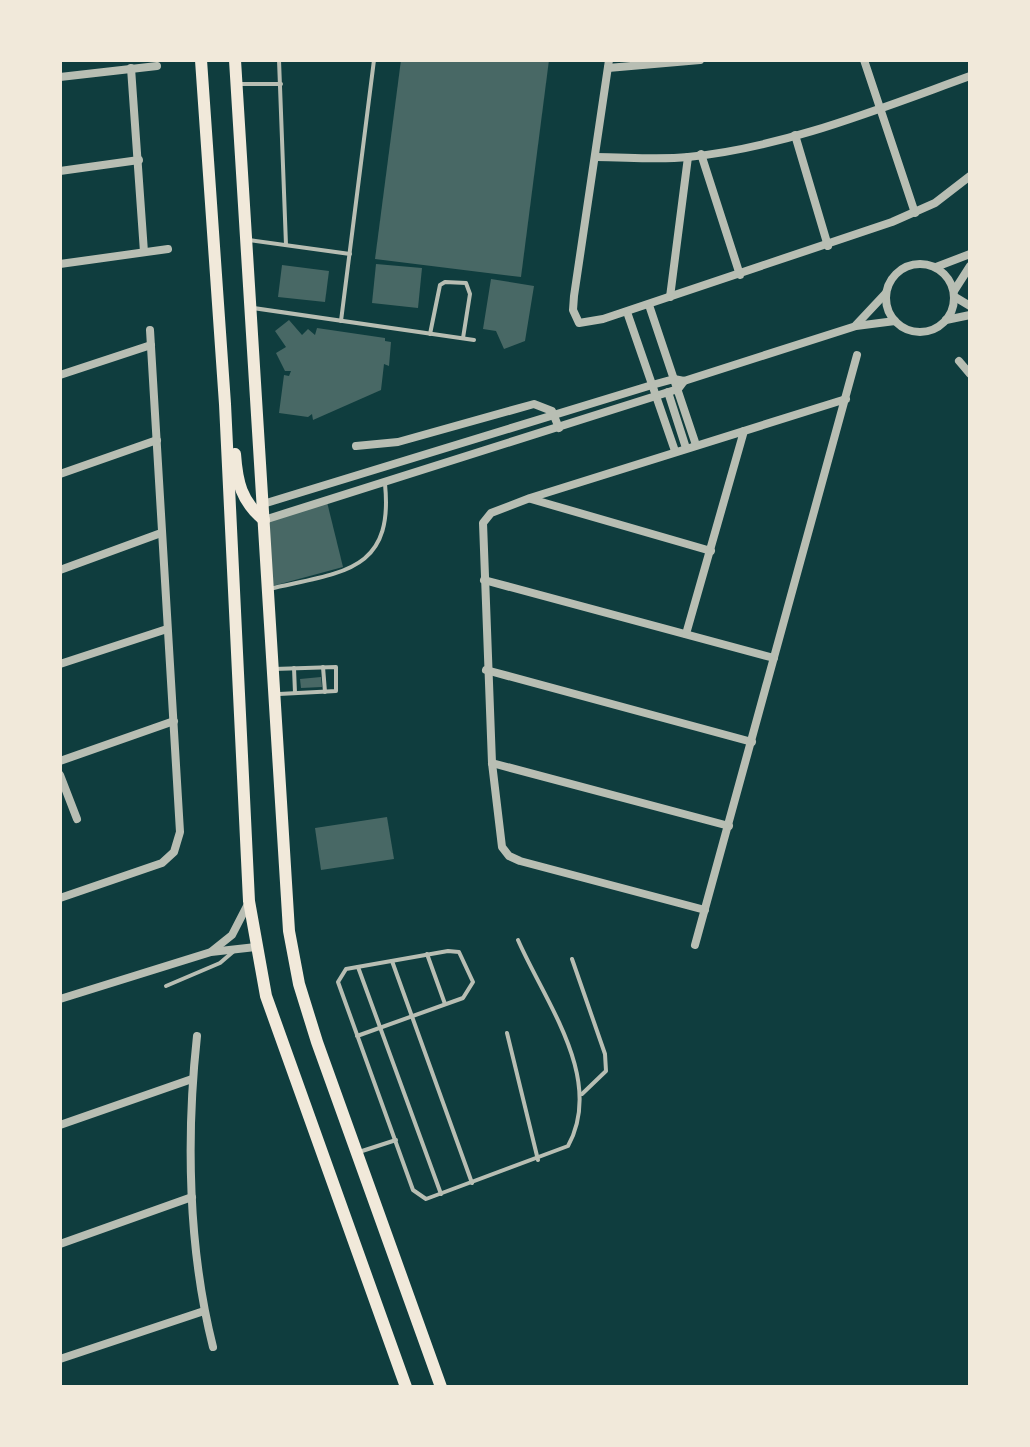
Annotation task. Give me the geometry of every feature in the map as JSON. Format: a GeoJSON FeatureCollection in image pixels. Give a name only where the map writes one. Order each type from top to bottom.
{"type":"FeatureCollection","features":[{"type":"Feature","properties":{"kind":"main road"},"geometry":{"type":"LineString","coordinates":[[201,60],[225,404],[249,901],[256,947],[266,996],[406,1387]]}},
{"type":"Feature","properties":{"kind":"main road"},"geometry":{"type":"LineString","coordinates":[[235,60],[272,695],[285,888],[294,964],[317,1042],[441,1387]]}},
{"type":"Feature","properties":{"kind":"main road"},"geometry":{"type":"LineString","coordinates":[[225,404],[232,428],[237,481],[248,505],[264,520]]}},
{"type":"Feature","properties":{"kind":"street"},"geometry":{"type":"LineString","coordinates":[[700,60],[609,64],[574,296],[573,310],[579,323],[590,323],[627,312],[828,246],[915,213],[950,193],[970,176]]}},
{"type":"Feature","properties":{"kind":"street"},"geometry":{"type":"LineString","coordinates":[[864,60],[915,213]]}},
{"type":"Feature","properties":{"kind":"street"},"geometry":{"type":"LineString","coordinates":[[60,77],[157,66]]}},
{"type":"Feature","properties":{"kind":"street"},"geometry":{"type":"LineString","coordinates":[[131,68],[144,252]]}},
{"type":"Feature","properties":{"kind":"street"},"geometry":{"type":"LineString","coordinates":[[596,157],[688,157],[795,135],[969,78]]}},
{"type":"Feature","properties":{"kind":"street"},"geometry":{"type":"LineString","coordinates":[[795,135],[828,246]]}},
{"type":"Feature","properties":{"kind":"street"},"geometry":{"type":"LineString","coordinates":[[701,154],[740,275]]}},
{"type":"Feature","properties":{"kind":"street"},"geometry":{"type":"LineString","coordinates":[[670,297],[688,157]]}},
{"type":"Feature","properties":{"kind":"street"},"geometry":{"type":"LineString","coordinates":[[60,171],[139,160]]}},
{"type":"Feature","properties":{"kind":"street"},"geometry":{"type":"LineString","coordinates":[[60,264],[168,249]]}},
{"type":"Feature","properties":{"kind":"street"},"geometry":{"type":"LineString","coordinates":[[936,267],[970,254]]}},
{"type":"Feature","properties":{"kind":"street"},"geometry":{"type":"LineString","coordinates":[[856,326],[886,293],[891,279],[901,269],[922,263],[945,273],[954,294],[970,306]]}},
{"type":"Feature","properties":{"kind":"street"},"geometry":{"type":"LineString","coordinates":[[946,320],[954,294],[970,266]]}},
{"type":"Feature","properties":{"kind":"street"},"geometry":{"type":"LineString","coordinates":[[886,293],[887,308],[895,321],[909,330],[925,332],[946,320],[970,315]]}},
{"type":"Feature","properties":{"kind":"street"},"geometry":{"type":"LineString","coordinates":[[649,305],[679,383],[696,445]]}},
{"type":"Feature","properties":{"kind":"street"},"geometry":{"type":"LineString","coordinates":[[627,312],[675,451]]}},
{"type":"Feature","properties":{"kind":"street"},"geometry":{"type":"LineString","coordinates":[[263,504],[652,385],[679,383],[856,326],[895,321]]}},
{"type":"Feature","properties":{"kind":"street"},"geometry":{"type":"LineString","coordinates":[[60,898],[153,866],[174,852],[180,818],[150,330]]}},
{"type":"Feature","properties":{"kind":"street"},"geometry":{"type":"LineString","coordinates":[[60,375],[151,345]]}},
{"type":"Feature","properties":{"kind":"street"},"geometry":{"type":"LineString","coordinates":[[695,945],[857,355]]}},
{"type":"Feature","properties":{"kind":"street"},"geometry":{"type":"LineString","coordinates":[[959,361],[970,374]]}},
{"type":"Feature","properties":{"kind":"street"},"geometry":{"type":"LineString","coordinates":[[264,520],[559,428],[668,392],[679,383]]}},
{"type":"Feature","properties":{"kind":"street"},"geometry":{"type":"LineString","coordinates":[[668,392],[686,448]]}},
{"type":"Feature","properties":{"kind":"street"},"geometry":{"type":"LineString","coordinates":[[705,910],[520,861],[509,856],[499,839],[486,670],[482,529],[491,513],[530,498],[846,399]]}},
{"type":"Feature","properties":{"kind":"street"},"geometry":{"type":"LineString","coordinates":[[356,446],[398,442],[528,405],[545,405],[554,415],[559,428]]}},
{"type":"Feature","properties":{"kind":"street"},"geometry":{"type":"LineString","coordinates":[[686,634],[744,431]]}},
{"type":"Feature","properties":{"kind":"street"},"geometry":{"type":"LineString","coordinates":[[60,474],[157,440]]}},
{"type":"Feature","properties":{"kind":"street"},"geometry":{"type":"LineString","coordinates":[[530,498],[711,551]]}},
{"type":"Feature","properties":{"kind":"street"},"geometry":{"type":"LineString","coordinates":[[60,570],[161,533]]}},
{"type":"Feature","properties":{"kind":"street"},"geometry":{"type":"LineString","coordinates":[[484,580],[774,658]]}},
{"type":"Feature","properties":{"kind":"street"},"geometry":{"type":"LineString","coordinates":[[60,664],[167,629]]}},
{"type":"Feature","properties":{"kind":"street"},"geometry":{"type":"LineString","coordinates":[[486,670],[752,742]]}},
{"type":"Feature","properties":{"kind":"street"},"geometry":{"type":"LineString","coordinates":[[60,761],[174,721]]}},
{"type":"Feature","properties":{"kind":"street"},"geometry":{"type":"LineString","coordinates":[[492,763],[729,826]]}},
{"type":"Feature","properties":{"kind":"street"},"geometry":{"type":"LineString","coordinates":[[60,775],[77,819]]}},
{"type":"Feature","properties":{"kind":"street"},"geometry":{"type":"LineString","coordinates":[[211,952],[232,935],[249,901]]}},
{"type":"Feature","properties":{"kind":"street"},"geometry":{"type":"LineString","coordinates":[[60,999],[211,952],[256,947]]}},
{"type":"Feature","properties":{"kind":"street"},"geometry":{"type":"LineString","coordinates":[[197,1036],[192,1079],[192,1197],[204,1311],[213,1347]]}},
{"type":"Feature","properties":{"kind":"street"},"geometry":{"type":"LineString","coordinates":[[60,1125],[192,1079]]}},
{"type":"Feature","properties":{"kind":"street"},"geometry":{"type":"LineString","coordinates":[[60,1244],[192,1197]]}},
{"type":"Feature","properties":{"kind":"street"},"geometry":{"type":"LineString","coordinates":[[60,1359],[204,1311]]}},
{"type":"Feature","properties":{"kind":"lane"},"geometry":{"type":"LineString","coordinates":[[279,60],[286,245]]}},
{"type":"Feature","properties":{"kind":"lane"},"geometry":{"type":"LineString","coordinates":[[341,321],[374,60]]}},
{"type":"Feature","properties":{"kind":"lane"},"geometry":{"type":"LineString","coordinates":[[237,85],[281,84]]}},
{"type":"Feature","properties":{"kind":"lane"},"geometry":{"type":"LineString","coordinates":[[246,239],[350,254]]}},
{"type":"Feature","properties":{"kind":"lane"},"geometry":{"type":"LineString","coordinates":[[430,334],[440,285],[445,282],[466,283],[470,294],[463,339]]}},
{"type":"Feature","properties":{"kind":"lane"},"geometry":{"type":"LineString","coordinates":[[251,308],[474,340]]}},
{"type":"Feature","properties":{"kind":"lane"},"geometry":{"type":"LineString","coordinates":[[267,590],[344,569],[370,555],[386,528],[385,482]]}},
{"type":"Feature","properties":{"kind":"lane"},"geometry":{"type":"LineString","coordinates":[[323,667],[325,692]]}},
{"type":"Feature","properties":{"kind":"lane"},"geometry":{"type":"LineString","coordinates":[[271,669],[336,667],[336,691],[272,695]]}},
{"type":"Feature","properties":{"kind":"lane"},"geometry":{"type":"LineString","coordinates":[[294,668],[295,693]]}},
{"type":"Feature","properties":{"kind":"lane"},"geometry":{"type":"LineString","coordinates":[[357,1036],[463,998],[471,990],[473,982],[464,956],[448,951],[346,969],[338,982],[357,1036],[417,1196],[426,1199],[538,1160],[568,1146],[577,1129],[582,1094],[568,1043],[518,940]]}},
{"type":"Feature","properties":{"kind":"lane"},"geometry":{"type":"LineString","coordinates":[[166,986],[220,963],[236,949]]}},
{"type":"Feature","properties":{"kind":"lane"},"geometry":{"type":"LineString","coordinates":[[427,954],[445,1004]]}},
{"type":"Feature","properties":{"kind":"lane"},"geometry":{"type":"LineString","coordinates":[[572,959],[605,1054],[606,1071],[582,1094]]}},
{"type":"Feature","properties":{"kind":"lane"},"geometry":{"type":"LineString","coordinates":[[392,961],[472,1183]]}},
{"type":"Feature","properties":{"kind":"lane"},"geometry":{"type":"LineString","coordinates":[[358,967],[441,1194]]}},
{"type":"Feature","properties":{"kind":"lane"},"geometry":{"type":"LineString","coordinates":[[507,1033],[538,1160]]}},
{"type":"Feature","properties":{"kind":"lane"},"geometry":{"type":"LineString","coordinates":[[356,1153],[396,1140]]}},
{"type":"Feature","properties":{"kind":"building"},"geometry":{"type":"Polygon","coordinates":[[[401,60],[549,60],[521,277],[375,259],[401,60]]]}},
{"type":"Feature","properties":{"kind":"building"},"geometry":{"type":"Polygon","coordinates":[[[376,264],[422,268],[418,308],[372,303],[376,264]]]}},
{"type":"Feature","properties":{"kind":"building"},"geometry":{"type":"Polygon","coordinates":[[[282,265],[329,271],[325,302],[278,297],[282,265]]]}},
{"type":"Feature","properties":{"kind":"building"},"geometry":{"type":"Polygon","coordinates":[[[491,279],[534,286],[525,341],[504,349],[496,331],[483,329],[491,279]]]}},
{"type":"Feature","properties":{"kind":"building"},"geometry":{"type":"Polygon","coordinates":[[[289,320],[302,335],[308,329],[315,335],[317,328],[385,338],[385,341],[391,342],[389,366],[384,364],[381,390],[313,420],[312,414],[308,417],[279,413],[284,375],[289,376],[291,371],[285,371],[276,353],[286,347],[275,331],[289,320]]]}},
{"type":"Feature","properties":{"kind":"building"},"geometry":{"type":"Polygon","coordinates":[[[327,502],[343,567],[269,587],[265,521],[327,502]]]}},
{"type":"Feature","properties":{"kind":"building"},"geometry":{"type":"Polygon","coordinates":[[[321,677],[322,687],[301,688],[300,679],[321,677]]]}},
{"type":"Feature","properties":{"kind":"building"},"geometry":{"type":"Polygon","coordinates":[[[387,817],[394,859],[321,870],[315,828],[387,817]]]}}]}
